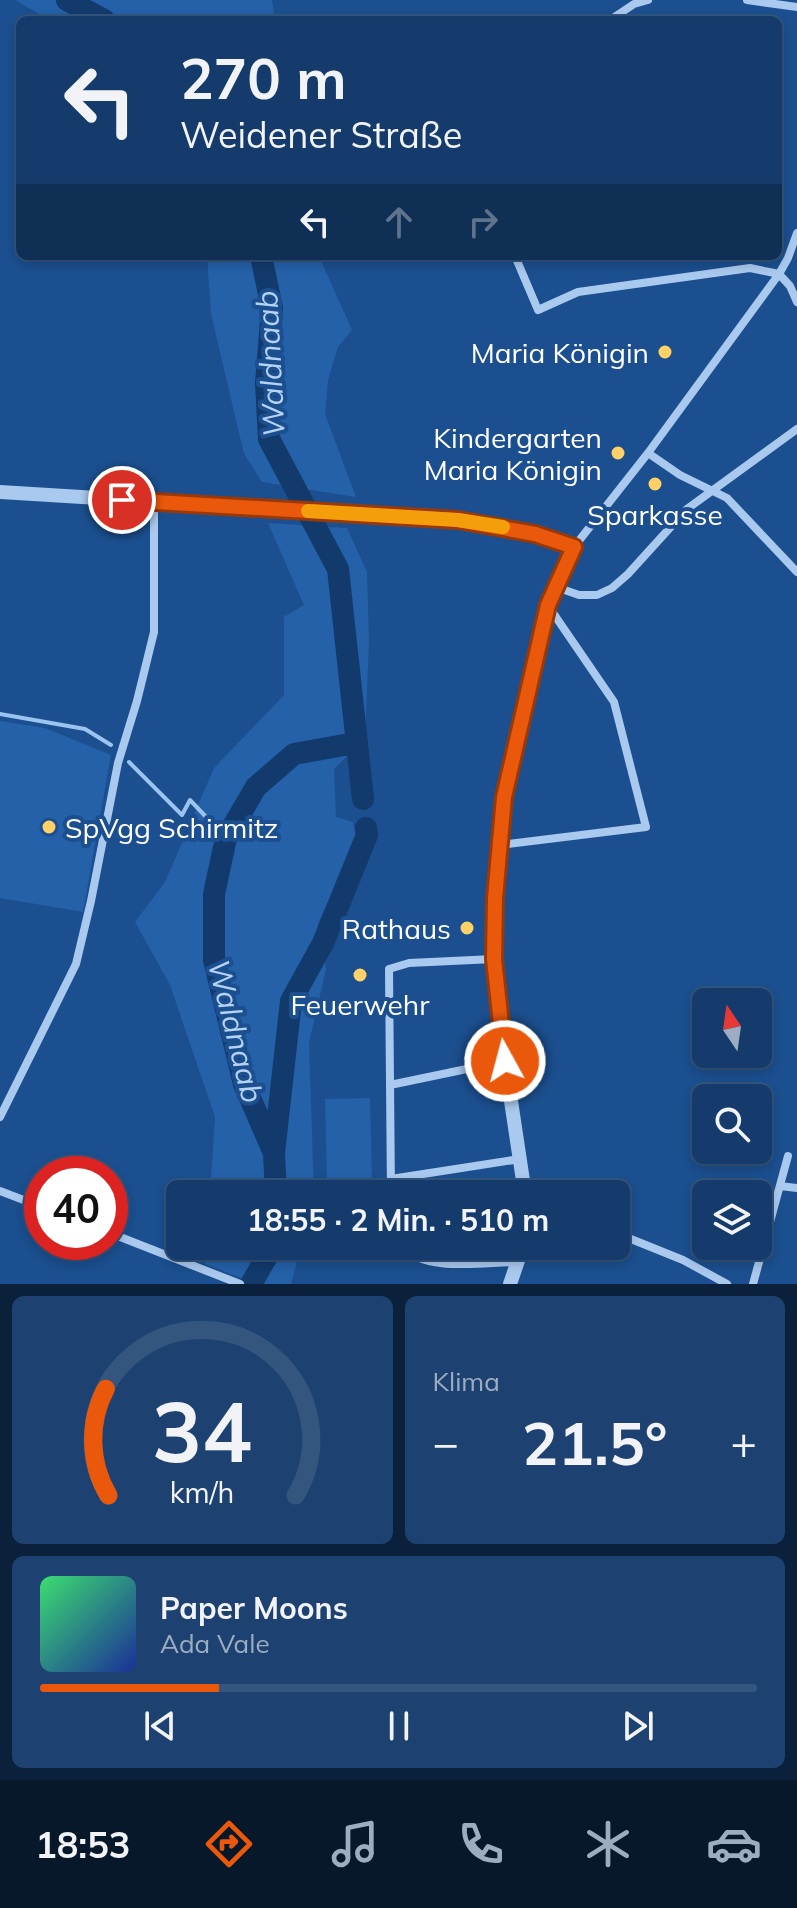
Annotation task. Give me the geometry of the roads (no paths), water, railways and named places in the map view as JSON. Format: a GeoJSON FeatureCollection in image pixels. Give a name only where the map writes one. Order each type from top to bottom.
{"type":"FeatureCollection","features":[{"type":"Feature","properties":{"kind":"street"},"geometry":{"type":"LineString","coordinates":[[616,16],[634,4],[648,0]]}},
{"type":"Feature","properties":{"kind":"street"},"geometry":{"type":"LineString","coordinates":[[747,0],[797,7]]}},
{"type":"Feature","properties":{"kind":"street"},"geometry":{"type":"LineString","coordinates":[[523,1180],[494,959],[504,797],[548,605],[574,547],[648,453],[779,274],[796,239]]}},
{"type":"Feature","properties":{"kind":"street"},"geometry":{"type":"LineString","coordinates":[[517,260],[538,310],[578,292],[750,268],[779,274],[790,286],[797,302]]}},
{"type":"Feature","properties":{"kind":"street"},"geometry":{"type":"LineString","coordinates":[[555,586],[579,595],[597,595],[612,588],[687,509],[797,429]]}},
{"type":"Feature","properties":{"kind":"street"},"geometry":{"type":"LineString","coordinates":[[648,453],[672,471],[713,489],[736,507],[797,572]]}},
{"type":"Feature","properties":{"kind":"street"},"geometry":{"type":"LineString","coordinates":[[0,492],[458,520],[500,526],[574,547]]}},
{"type":"Feature","properties":{"kind":"street"},"geometry":{"type":"LineString","coordinates":[[0,1117],[76,964],[118,763],[154,632],[154,502]]}},
{"type":"Feature","properties":{"kind":"street"},"geometry":{"type":"LineString","coordinates":[[500,845],[646,827],[614,702],[548,605]]}},
{"type":"Feature","properties":{"kind":"street"},"geometry":{"type":"LineString","coordinates":[[494,959],[409,963],[389,969],[391,1179],[520,1159]]}},
{"type":"Feature","properties":{"kind":"street"},"geometry":{"type":"LineString","coordinates":[[390,1085],[505,1061]]}},
{"type":"Feature","properties":{"kind":"street"},"geometry":{"type":"LineString","coordinates":[[753,1284],[788,1156]]}},
{"type":"Feature","properties":{"kind":"street"},"geometry":{"type":"LineString","coordinates":[[780,1186],[797,1188]]}},
{"type":"Feature","properties":{"kind":"street"},"geometry":{"type":"LineString","coordinates":[[0,1191],[24,1200]]}},
{"type":"Feature","properties":{"kind":"street"},"geometry":{"type":"LineString","coordinates":[[630,1239],[683,1260],[727,1284]]}},
{"type":"Feature","properties":{"kind":"street"},"geometry":{"type":"LineString","coordinates":[[128,1240],[240,1284]]}},
{"type":"Feature","properties":{"kind":"street"},"geometry":{"type":"LineString","coordinates":[[424,1260],[443,1263],[520,1262],[510,1284]]}},
{"type":"Feature","properties":{"kind":"waterway","name":"Waldnaab"},"geometry":{"type":"LineString","coordinates":[[67,0],[97,16]]}},
{"type":"Feature","properties":{"kind":"waterway","name":"Waldnaab"},"geometry":{"type":"LineString","coordinates":[[262,260],[272,308],[266,383],[269,439],[338,569],[363,799]]}},
{"type":"Feature","properties":{"kind":"waterway"},"geometry":{"type":"LineString","coordinates":[[0,714],[85,729],[111,745]]}},
{"type":"Feature","properties":{"kind":"waterway","name":"Waldnaab"},"geometry":{"type":"LineString","coordinates":[[274,1153],[244,1084],[214,960],[214,894],[226,838],[256,787],[294,754],[355,743]]}},
{"type":"Feature","properties":{"kind":"waterway"},"geometry":{"type":"LineString","coordinates":[[129,762],[182,815],[190,800],[226,838]]}},
{"type":"Feature","properties":{"kind":"waterway","name":"Waldnaab"},"geometry":{"type":"LineString","coordinates":[[275,1180],[274,1153],[291,1001],[323,943],[367,835],[366,828]]}},
{"type":"Feature","properties":{"kind":"waterway","name":"Waldnaab"},"geometry":{"type":"LineString","coordinates":[[251,1284],[265,1260]]}},
{"type":"Feature","properties":{"kind":"place","name":"Maria Königin"},"geometry":{"type":"Point","coordinates":[665,352]}},
{"type":"Feature","properties":{"kind":"place","name":"Kindergarten Maria Königin"},"geometry":{"type":"Point","coordinates":[618,453]}},
{"type":"Feature","properties":{"kind":"place","name":"Sparkasse"},"geometry":{"type":"Point","coordinates":[655,484]}},
{"type":"Feature","properties":{"kind":"place","name":"SpVgg Schirmitz"},"geometry":{"type":"Point","coordinates":[49,827]}},
{"type":"Feature","properties":{"kind":"place","name":"Rathaus"},"geometry":{"type":"Point","coordinates":[467,928]}},
{"type":"Feature","properties":{"kind":"place","name":"Feuerwehr"},"geometry":{"type":"Point","coordinates":[360,975]}}]}
